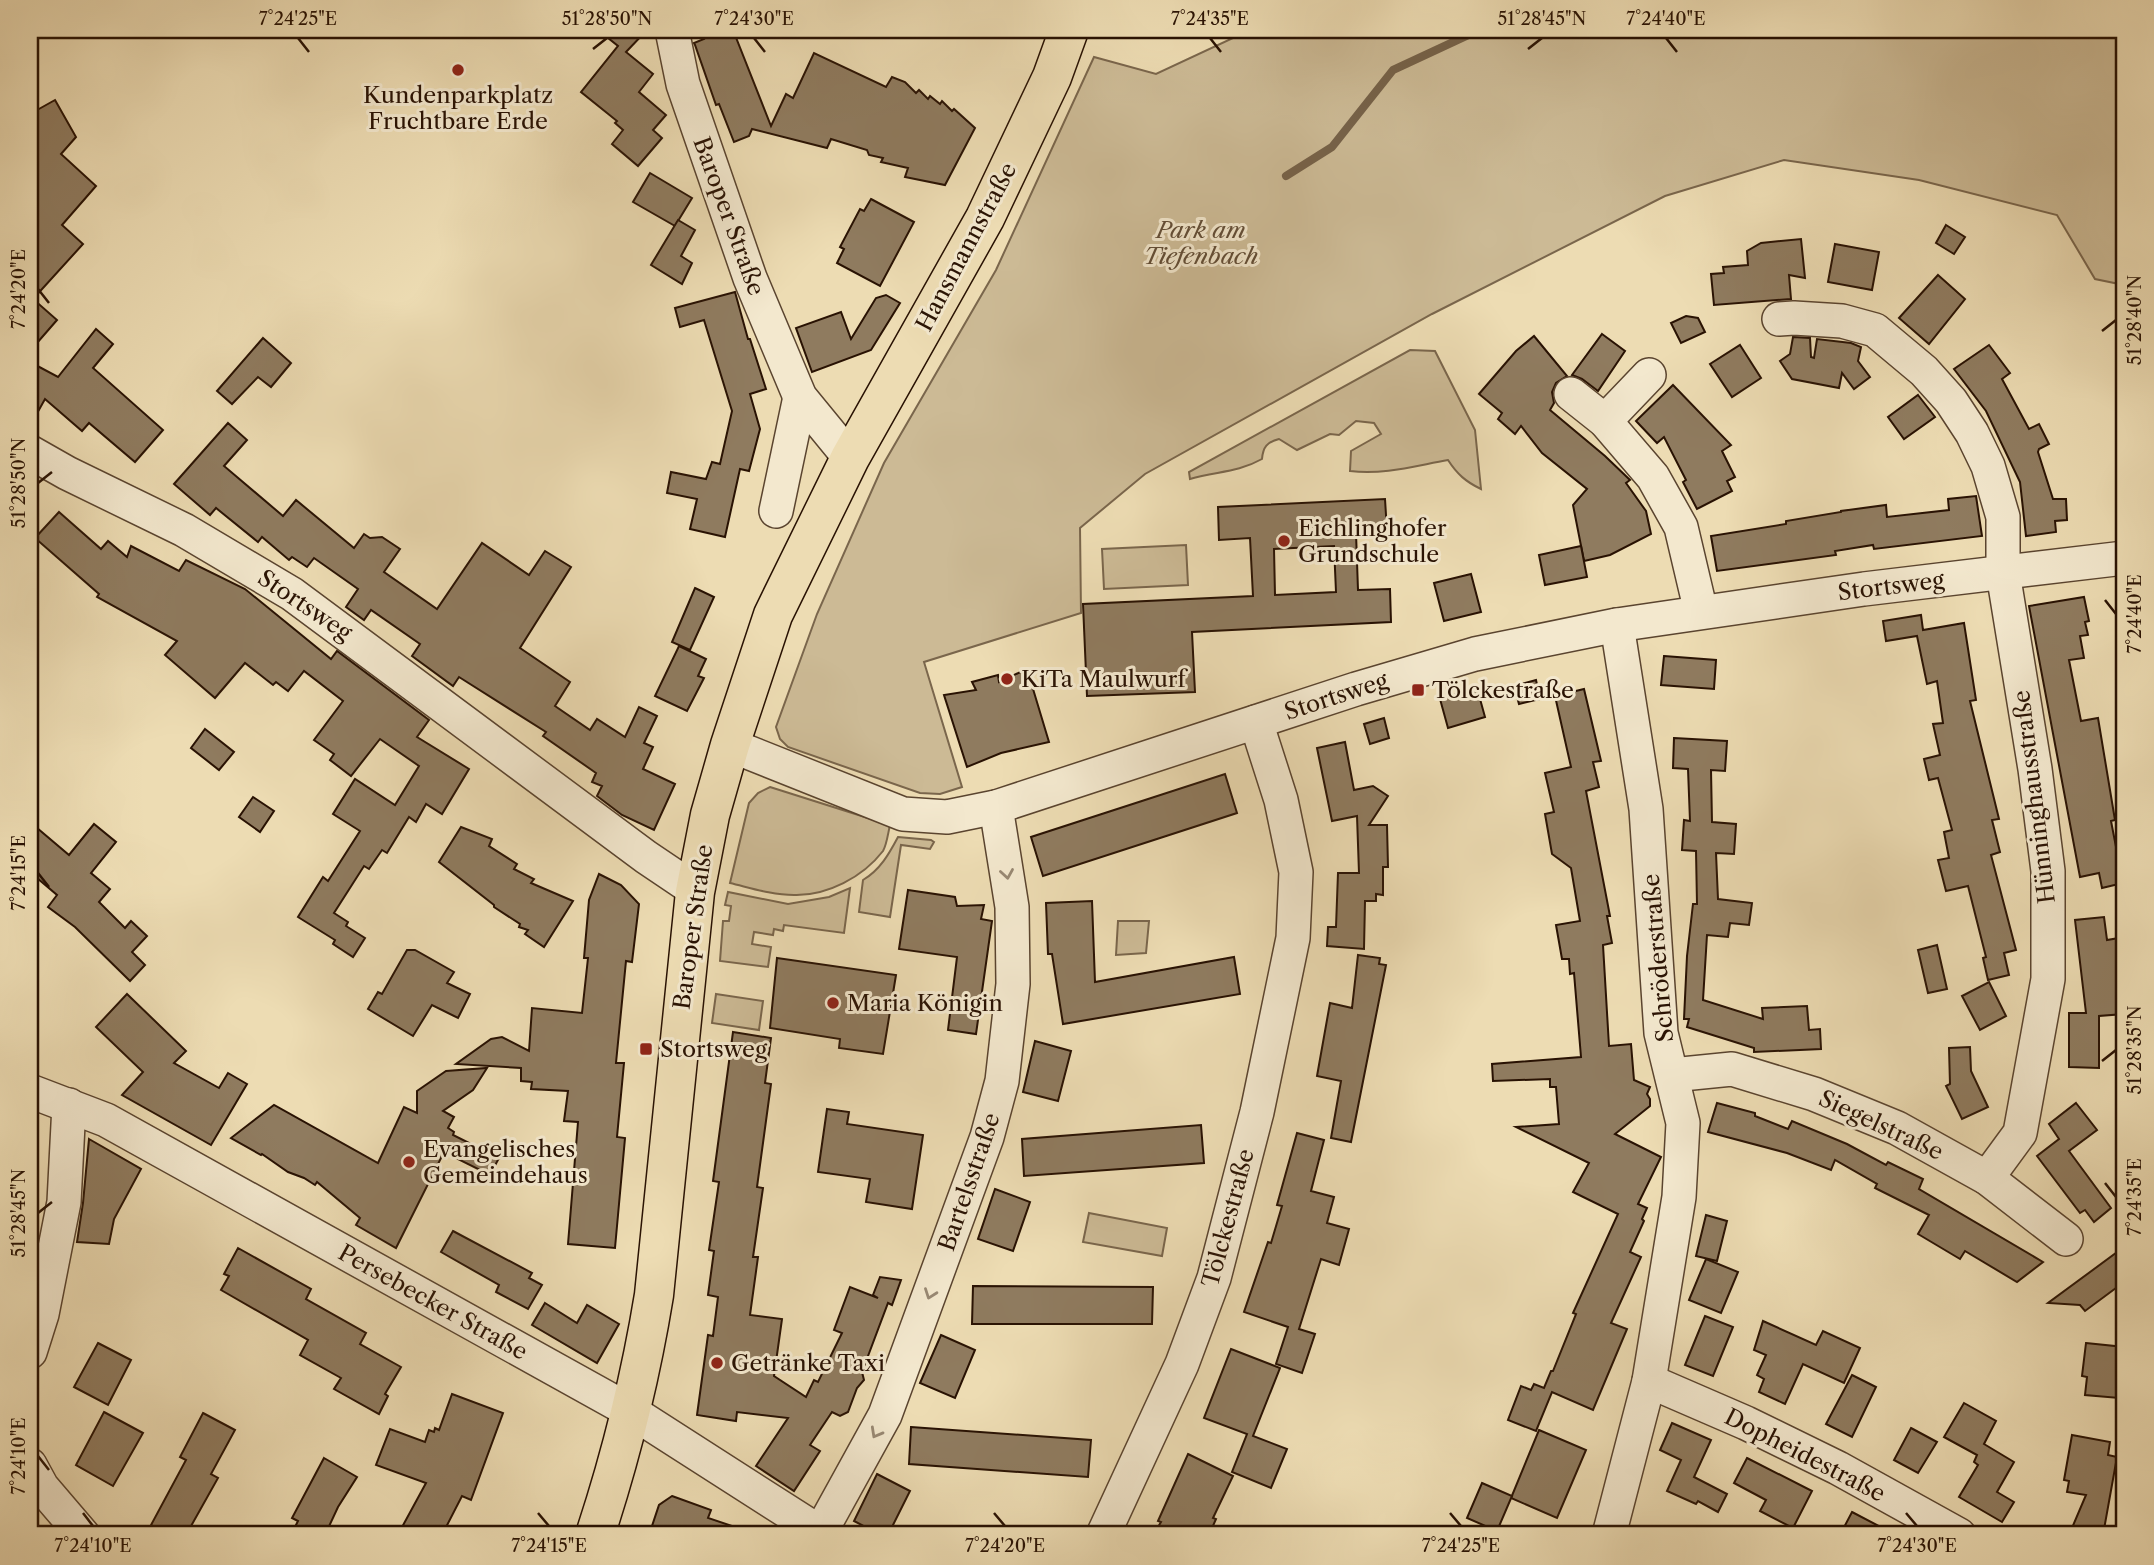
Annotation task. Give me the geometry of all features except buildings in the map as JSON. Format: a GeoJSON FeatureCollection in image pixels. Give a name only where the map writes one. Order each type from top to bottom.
{"type":"FeatureCollection","features":[{"type":"Feature","properties":{"kind":"main road","name":"Hansmannstraße"},"geometry":{"type":"LineString","coordinates":[[850,458],[985,218],[1052,77],[1069,30]]}},
{"type":"Feature","properties":{"kind":"main road","name":"Baroper Straße"},"geometry":{"type":"LineString","coordinates":[[595,1535],[632,1412],[654,1295],[695,890],[710,814],[773,615],[850,458]]}},
{"type":"Feature","properties":{"kind":"street","name":"Baroper Straße"},"geometry":{"type":"LineString","coordinates":[[672,30],[683,84],[750,278],[800,397],[850,458]]}},
{"type":"Feature","properties":{"kind":"street","name":"Hünninghausstraße"},"geometry":{"type":"LineString","coordinates":[[1779,319],[1842,321],[1875,330],[1924,370],[1951,401],[1972,433],[1988,466],[2003,517],[2003,573],[2035,769],[2048,871],[2048,979],[2020,1132],[1987,1178]]}},
{"type":"Feature","properties":{"kind":"street"},"geometry":{"type":"LineString","coordinates":[[1605,421],[1649,375]]}},
{"type":"Feature","properties":{"kind":"street"},"geometry":{"type":"LineString","coordinates":[[1571,394],[1605,421],[1653,477],[1681,527],[1701,612]]}},
{"type":"Feature","properties":{"kind":"street"},"geometry":{"type":"LineString","coordinates":[[776,510],[800,397]]}},
{"type":"Feature","properties":{"kind":"street","name":"Stortsweg"},"geometry":{"type":"LineString","coordinates":[[30,452],[184,530],[292,594],[646,857],[695,890]]}},
{"type":"Feature","properties":{"kind":"street","name":"Stortsweg"},"geometry":{"type":"LineString","coordinates":[[730,745],[903,814],[947,817],[996,807],[1443,663],[1617,625],[1701,612],[2124,558]]}},
{"type":"Feature","properties":{"kind":"street","name":"Schröderstraße"},"geometry":{"type":"LineString","coordinates":[[1609,1535],[1649,1381],[1679,1197],[1683,1123],[1661,1033],[1646,809],[1617,625]]}},
{"type":"Feature","properties":{"kind":"street","name":"Tölckestraße"},"geometry":{"type":"LineString","coordinates":[[1103,1535],[1182,1364],[1214,1278],[1257,1112],[1293,938],[1296,872],[1281,800],[1255,722]]}},
{"type":"Feature","properties":{"kind":"street","name":"Bartelsstraße"},"geometry":{"type":"LineString","coordinates":[[822,1534],[885,1415],[987,1138],[1002,1081],[1013,984],[1012,907],[996,807]]}},
{"type":"Feature","properties":{"kind":"street","name":"Siegelstraße"},"geometry":{"type":"LineString","coordinates":[[1672,1076],[1732,1069],[1814,1094],[1897,1128],[1987,1178],[2066,1240]]}},
{"type":"Feature","properties":{"kind":"street","name":"Persebecker Straße"},"geometry":{"type":"LineString","coordinates":[[30,1091],[118,1127],[632,1412],[822,1534]]}},
{"type":"Feature","properties":{"kind":"street"},"geometry":{"type":"LineString","coordinates":[[30,1352],[42,1314],[64,1202],[69,1105]]}},
{"type":"Feature","properties":{"kind":"street","name":"Dopheidestraße"},"geometry":{"type":"LineString","coordinates":[[1649,1381],[1746,1423],[1839,1468],[1959,1535]]}},
{"type":"Feature","properties":{"kind":"street"},"geometry":{"type":"LineString","coordinates":[[30,1465],[42,1487],[83,1535]]}},
{"type":"Feature","properties":{"kind":"green space","name":"Park am Tiefenbach"},"geometry":{"type":"Polygon","coordinates":[[[1250,30],[2124,30],[2124,285],[2095,279],[2057,215],[1919,180],[1784,160],[1665,196],[1432,314],[1145,474],[1080,528],[1081,613],[924,662],[962,787],[940,794],[920,793],[788,747],[780,739],[776,727],[817,614],[884,463],[996,270],[1094,57],[1156,74],[1250,30]]]}},
{"type":"Feature","properties":{"kind":"green space"},"geometry":{"type":"Polygon","coordinates":[[[1410,350],[1435,351],[1475,430],[1481,489],[1462,477],[1448,460],[1387,471],[1350,471],[1351,451],[1381,434],[1374,423],[1356,421],[1339,435],[1330,434],[1297,450],[1279,439],[1275,440],[1266,446],[1262,459],[1253,464],[1190,479],[1189,472],[1410,350]]]}},
{"type":"Feature","properties":{"kind":"green space"},"geometry":{"type":"Polygon","coordinates":[[[1186,545],[1188,585],[1104,589],[1102,549],[1186,545]]]}},
{"type":"Feature","properties":{"kind":"green space"},"geometry":{"type":"Polygon","coordinates":[[[770,787],[890,825],[883,851],[855,877],[819,892],[786,895],[730,883],[749,803],[758,793],[770,787]]]}},
{"type":"Feature","properties":{"kind":"green space"},"geometry":{"type":"Polygon","coordinates":[[[898,837],[934,842],[930,849],[901,845],[890,917],[859,912],[863,880],[879,866],[898,837]]]}},
{"type":"Feature","properties":{"kind":"green space"},"geometry":{"type":"Polygon","coordinates":[[[850,888],[844,933],[784,925],[783,931],[774,929],[773,935],[754,932],[752,944],[771,947],[768,967],[720,961],[723,921],[729,921],[731,906],[725,905],[728,892],[788,904],[829,897],[850,888]]]}},
{"type":"Feature","properties":{"kind":"green space"},"geometry":{"type":"Polygon","coordinates":[[[1118,921],[1149,921],[1146,953],[1116,955],[1118,921]]]}},
{"type":"Feature","properties":{"kind":"green space"},"geometry":{"type":"Polygon","coordinates":[[[716,994],[763,1001],[759,1030],[712,1023],[716,994]]]}},
{"type":"Feature","properties":{"kind":"green space"},"geometry":{"type":"Polygon","coordinates":[[[1089,1213],[1167,1228],[1162,1256],[1083,1242],[1089,1213]]]}},
{"type":"Feature","properties":{"kind":"waterway"},"geometry":{"type":"LineString","coordinates":[[1286,176],[1332,147],[1393,70],[1479,30]]}},
{"type":"Feature","properties":{"kind":"place","name":"Kundenparkplatz Fruchtbare Erde"},"geometry":{"type":"Point","coordinates":[458,70]}},
{"type":"Feature","properties":{"kind":"place","name":"Eichlinghofer Grundschule"},"geometry":{"type":"Point","coordinates":[1284,541]}},
{"type":"Feature","properties":{"kind":"place","name":"KiTa Maulwurf"},"geometry":{"type":"Point","coordinates":[1007,679]}},
{"type":"Feature","properties":{"kind":"place","name":"Tölckestraße"},"geometry":{"type":"Point","coordinates":[1418,690]}},
{"type":"Feature","properties":{"kind":"place","name":"Maria Königin"},"geometry":{"type":"Point","coordinates":[833,1003]}},
{"type":"Feature","properties":{"kind":"place","name":"Stortsweg"},"geometry":{"type":"Point","coordinates":[646,1049]}},
{"type":"Feature","properties":{"kind":"place","name":"Evangelisches Gemeindehaus"},"geometry":{"type":"Point","coordinates":[409,1162]}},
{"type":"Feature","properties":{"kind":"place","name":"Getränke Taxi"},"geometry":{"type":"Point","coordinates":[717,1363]}}]}
